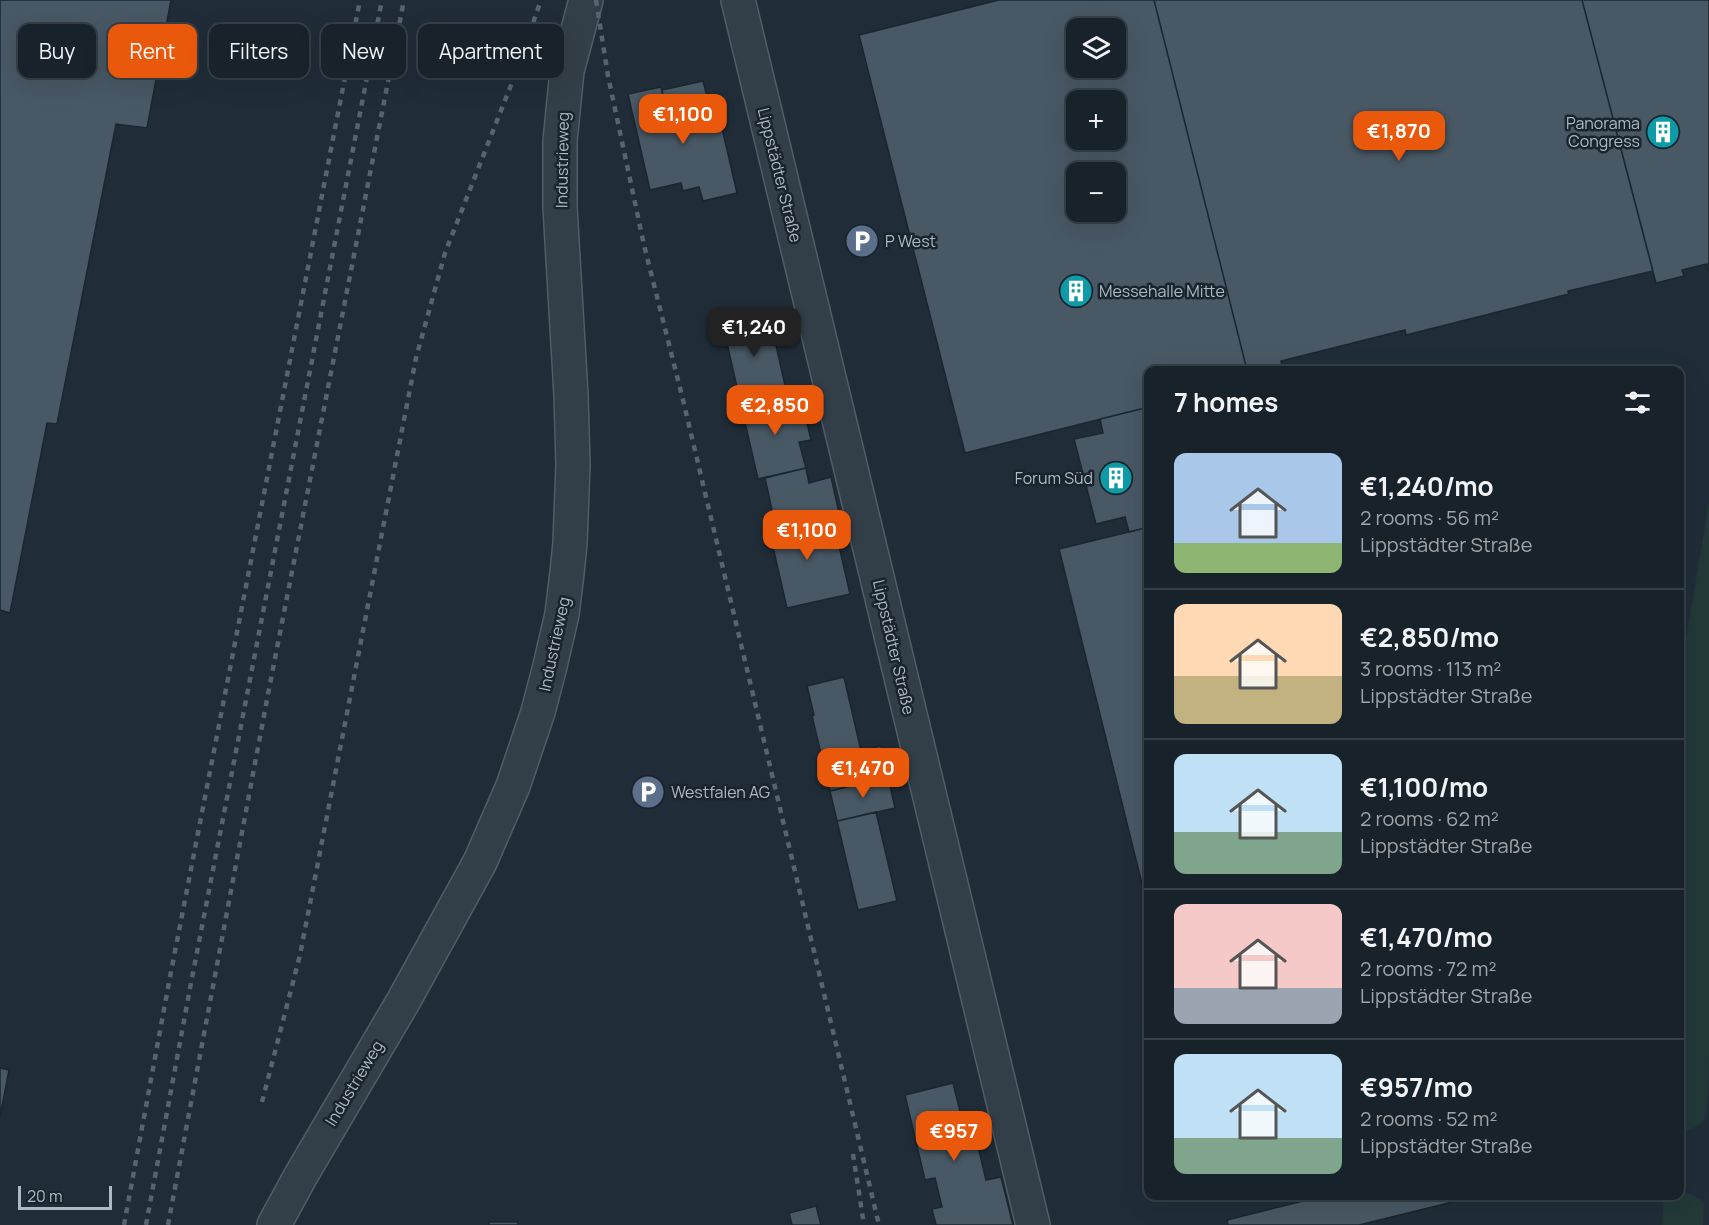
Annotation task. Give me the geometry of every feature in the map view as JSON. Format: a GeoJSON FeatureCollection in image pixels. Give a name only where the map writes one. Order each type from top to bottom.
{"type":"FeatureCollection","features":[{"type":"Feature","properties":{"kind":"street","name":"Industrieweg"},"geometry":{"type":"LineString","coordinates":[[274,1225],[305,1167],[404,1000],[480,862],[513,786],[538,712],[550,666],[562,614],[567,573],[573,465],[560,207],[560,141],[567,71],[586,0]]}},
{"type":"Feature","properties":{"kind":"street","name":"Lippstädter Straße"},"geometry":{"type":"LineString","coordinates":[[738,0],[1033,1225]]}},
{"type":"Feature","properties":{"kind":"green space"},"geometry":{"type":"Polygon","coordinates":[[[1709,503],[1708,1083],[1704,1119],[1697,1126],[1684,1131],[1684,650],[1709,503]]]}},
{"type":"Feature","properties":{"kind":"green space"},"geometry":{"type":"Polygon","coordinates":[[[1684,1192],[1704,1202],[1703,1225],[1662,1225],[1664,1200],[1684,1200],[1684,1192]]]}},
{"type":"Feature","properties":{"kind":"building"},"geometry":{"type":"Polygon","coordinates":[[[0,0],[171,0],[166,24],[108,24],[108,78],[156,78],[147,128],[116,124],[57,424],[47,423],[10,613],[0,610],[0,0]]]}},
{"type":"Feature","properties":{"kind":"building","name":"Messehalle Mitte"},"geometry":{"type":"Polygon","coordinates":[[[999,0],[1154,0],[1246,366],[1144,366],[1144,408],[965,453],[859,35],[999,0]]]}},
{"type":"Feature","properties":{"kind":"building"},"geometry":{"type":"Polygon","coordinates":[[[1154,0],[1582,0],[1653,271],[1568,291],[1569,294],[1406,335],[1405,330],[1281,361],[1282,366],[1246,366],[1154,0]]]}},
{"type":"Feature","properties":{"kind":"building","name":"Panorama Congress"},"geometry":{"type":"Polygon","coordinates":[[[1582,0],[1709,0],[1708,270],[1707,264],[1682,270],[1684,276],[1656,283],[1582,0]]]}},
{"type":"Feature","properties":{"kind":"building"},"geometry":{"type":"Polygon","coordinates":[[[703,81],[708,100],[666,109],[662,90],[703,81]]]}},
{"type":"Feature","properties":{"kind":"building"},"geometry":{"type":"Polygon","coordinates":[[[661,87],[666,109],[715,98],[737,193],[703,201],[699,187],[683,191],[681,183],[650,190],[628,94],[661,87]]]}},
{"type":"Feature","properties":{"kind":"building"},"geometry":{"type":"Polygon","coordinates":[[[768,310],[787,394],[741,405],[722,321],[768,310]]]}},
{"type":"Feature","properties":{"kind":"building"},"geometry":{"type":"Polygon","coordinates":[[[788,394],[794,416],[805,414],[811,440],[799,442],[806,468],[758,479],[741,405],[788,394]]]}},
{"type":"Feature","properties":{"kind":"building","name":"Forum Süd"},"geometry":{"type":"Polygon","coordinates":[[[1144,408],[1144,528],[1129,532],[1125,517],[1096,524],[1074,439],[1103,433],[1100,419],[1144,408]]]}},
{"type":"Feature","properties":{"kind":"building"},"geometry":{"type":"Polygon","coordinates":[[[806,468],[809,483],[831,477],[844,535],[817,541],[810,511],[774,519],[765,478],[806,468]]]}},
{"type":"Feature","properties":{"kind":"building"},"geometry":{"type":"Polygon","coordinates":[[[810,511],[817,541],[837,537],[850,594],[787,608],[767,521],[810,511]]]}},
{"type":"Feature","properties":{"kind":"building"},"geometry":{"type":"Polygon","coordinates":[[[1144,528],[1144,892],[1059,549],[1144,528]]]}},
{"type":"Feature","properties":{"kind":"building"},"geometry":{"type":"Polygon","coordinates":[[[844,677],[861,751],[881,746],[888,777],[830,791],[807,686],[844,677]]]}},
{"type":"Feature","properties":{"kind":"building"},"geometry":{"type":"Polygon","coordinates":[[[888,777],[895,808],[837,821],[830,791],[888,777]]]}},
{"type":"Feature","properties":{"kind":"building"},"geometry":{"type":"Polygon","coordinates":[[[876,812],[897,901],[858,910],[837,821],[876,812]]]}},
{"type":"Feature","properties":{"kind":"building"},"geometry":{"type":"Polygon","coordinates":[[[0,1068],[9,1070],[0,1117],[0,1068]]]}},
{"type":"Feature","properties":{"kind":"building"},"geometry":{"type":"Polygon","coordinates":[[[953,1083],[969,1148],[978,1146],[986,1180],[1001,1177],[1013,1225],[936,1225],[932,1209],[942,1207],[935,1178],[925,1180],[905,1095],[953,1083]]]}},
{"type":"Feature","properties":{"kind":"building"},"geometry":{"type":"Polygon","coordinates":[[[1307,1200],[1461,1200],[1359,1225],[1228,1225],[1227,1220],[1307,1200]]]}},
{"type":"Feature","properties":{"kind":"building"},"geometry":{"type":"Polygon","coordinates":[[[816,1206],[821,1225],[792,1225],[789,1213],[816,1206]]]}},
{"type":"Feature","properties":{"kind":"building"},"geometry":{"type":"Polygon","coordinates":[[[489,1222],[518,1222],[518,1225],[489,1225],[489,1222]]]}},
{"type":"Feature","properties":{"kind":"railway"},"geometry":{"type":"LineString","coordinates":[[124,1225],[360,0]]}},
{"type":"Feature","properties":{"kind":"railway"},"geometry":{"type":"LineString","coordinates":[[146,1225],[382,0]]}},
{"type":"Feature","properties":{"kind":"railway"},"geometry":{"type":"LineString","coordinates":[[168,1225],[269,689],[404,0]]}},
{"type":"Feature","properties":{"kind":"railway"},"geometry":{"type":"LineString","coordinates":[[262,1102],[300,955],[416,358],[445,253],[515,75],[541,0]]}},
{"type":"Feature","properties":{"kind":"railway"},"geometry":{"type":"LineString","coordinates":[[596,0],[608,76],[644,245],[879,1225]]}},
{"type":"Feature","properties":{"kind":"railway"},"geometry":{"type":"LineString","coordinates":[[853,1154],[864,1225]]}},
{"type":"Feature","properties":{"kind":"place","name":"Panorama Congress"},"geometry":{"type":"Point","coordinates":[1663,132]}},
{"type":"Feature","properties":{"kind":"place","name":"P West"},"geometry":{"type":"Point","coordinates":[862,241]}},
{"type":"Feature","properties":{"kind":"place","name":"Messehalle Mitte"},"geometry":{"type":"Point","coordinates":[1076,291]}},
{"type":"Feature","properties":{"kind":"place","name":"Forum Süd"},"geometry":{"type":"Point","coordinates":[1116,478]}},
{"type":"Feature","properties":{"kind":"place","name":"Westfalen AG"},"geometry":{"type":"Point","coordinates":[648,792]}}]}
